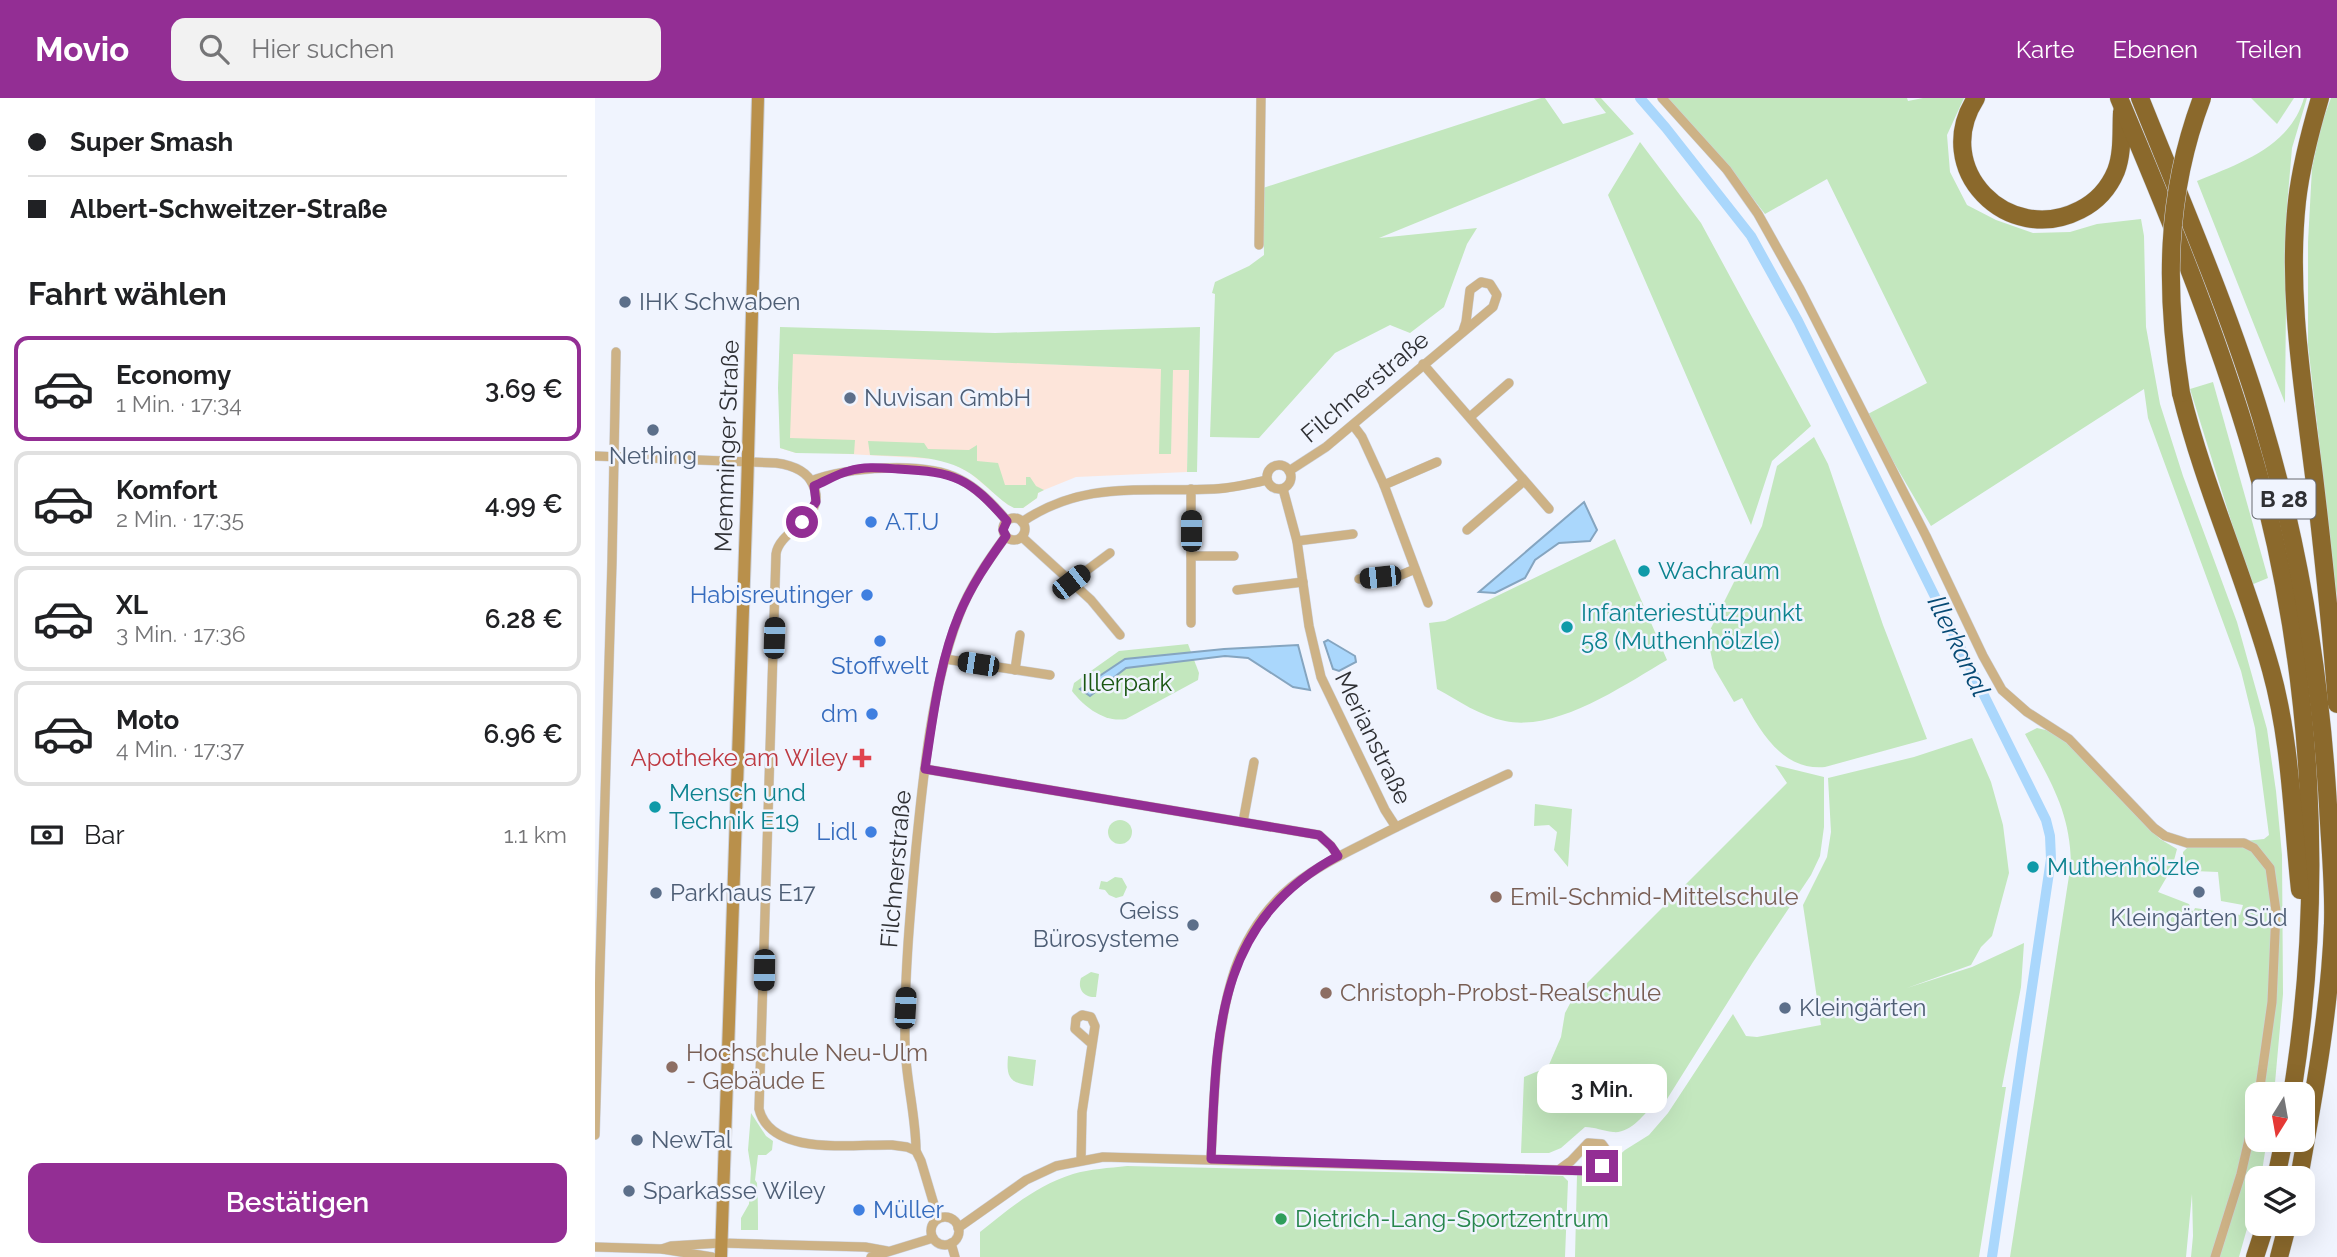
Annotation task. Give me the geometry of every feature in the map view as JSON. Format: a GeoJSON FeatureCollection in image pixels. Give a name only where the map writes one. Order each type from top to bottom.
{"type":"FeatureCollection","features":[{"type":"Feature","properties":{"kind":"highway"},"geometry":{"type":"LineString","coordinates":[[1976,98],[1962,133],[1962,146],[1970,176],[1989,201],[2004,210],[2019,216],[2046,220],[2059,219],[2087,206],[2099,197],[2109,184],[2116,172],[2119,158],[2121,101]]}},
{"type":"Feature","properties":{"kind":"highway","name":"B 28"},"geometry":{"type":"LineString","coordinates":[[2140,98],[2236,343],[2260,416],[2297,553],[2312,633],[2322,715],[2333,922],[2323,1036],[2301,1166]]}},
{"type":"Feature","properties":{"kind":"highway"},"geometry":{"type":"LineString","coordinates":[[2202,98],[2181,170],[2172,221],[2171,320],[2181,393],[2204,474],[2272,672],[2288,756],[2307,951]]}},
{"type":"Feature","properties":{"kind":"highway"},"geometry":{"type":"LineString","coordinates":[[2320,98],[2302,167],[2297,204],[2295,299],[2337,704]]}},
{"type":"Feature","properties":{"kind":"highway","name":"B 28"},"geometry":{"type":"LineString","coordinates":[[2121,101],[2218,349],[2260,480],[2279,558],[2292,636],[2306,764],[2310,848],[2307,951],[2294,1082]]}},
{"type":"Feature","properties":{"kind":"highway"},"geometry":{"type":"LineString","coordinates":[[2333,922],[2337,897]]}},
{"type":"Feature","properties":{"kind":"highway"},"geometry":{"type":"LineString","coordinates":[[2255,1257],[2262,1236]]}},
{"type":"Feature","properties":{"kind":"highway"},"geometry":{"type":"LineString","coordinates":[[2279,1257],[2285,1236]]}},
{"type":"Feature","properties":{"kind":"main road","name":"Memminger Straße"},"geometry":{"type":"LineString","coordinates":[[721,1257],[758,98]]}},
{"type":"Feature","properties":{"kind":"street"},"geometry":{"type":"LineString","coordinates":[[1259,245],[1261,98]]}},
{"type":"Feature","properties":{"kind":"street"},"geometry":{"type":"LineString","coordinates":[[1662,98],[1727,170],[1758,214],[1800,289],[2002,690],[2027,712],[2069,739],[2154,828],[2165,836],[2187,843],[2244,843],[2254,848],[2270,868],[2276,911],[2272,1002],[2261,1082]]}},
{"type":"Feature","properties":{"kind":"street","name":"Filchnerstraße"},"geometry":{"type":"LineString","coordinates":[[1289,471],[1353,425],[1496,304],[1497,295],[1490,284],[1481,282],[1470,290],[1467,322],[1463,331]]}},
{"type":"Feature","properties":{"kind":"street"},"geometry":{"type":"LineString","coordinates":[[595,1135],[599,860],[607,757],[616,352]]}},
{"type":"Feature","properties":{"kind":"street"},"geometry":{"type":"LineString","coordinates":[[1423,364],[1549,509]]}},
{"type":"Feature","properties":{"kind":"street"},"geometry":{"type":"LineString","coordinates":[[1470,417],[1509,383]]}},
{"type":"Feature","properties":{"kind":"street"},"geometry":{"type":"LineString","coordinates":[[1353,425],[1362,437],[1384,485],[1428,603]]}},
{"type":"Feature","properties":{"kind":"street"},"geometry":{"type":"LineString","coordinates":[[595,456],[748,460],[786,464],[805,473],[813,483],[817,496],[813,509],[779,543],[776,554],[759,1109],[770,1130],[794,1142],[893,1145],[916,1151]]}},
{"type":"Feature","properties":{"kind":"street"},"geometry":{"type":"LineString","coordinates":[[1384,485],[1437,462]]}},
{"type":"Feature","properties":{"kind":"street","name":"Filchnerstraße"},"geometry":{"type":"LineString","coordinates":[[1022,522],[1053,504],[1087,493],[1223,488],[1267,480],[1268,472],[1281,466],[1289,471],[1291,481],[1283,489]]}},
{"type":"Feature","properties":{"kind":"street"},"geometry":{"type":"LineString","coordinates":[[813,483],[834,473],[854,469],[882,468],[951,475],[976,490],[1007,521],[1013,519],[1022,522],[1025,531],[1022,537],[1012,540],[1006,536]]}},
{"type":"Feature","properties":{"kind":"street"},"geometry":{"type":"LineString","coordinates":[[1267,480],[1275,489],[1283,489]]}},
{"type":"Feature","properties":{"kind":"street"},"geometry":{"type":"LineString","coordinates":[[1467,530],[1524,481]]}},
{"type":"Feature","properties":{"kind":"street"},"geometry":{"type":"LineString","coordinates":[[1191,489],[1191,623]]}},
{"type":"Feature","properties":{"kind":"street","name":"Merianstraße"},"geometry":{"type":"LineString","coordinates":[[1283,489],[1297,541],[1321,677],[1395,827]]}},
{"type":"Feature","properties":{"kind":"street","name":"Filchnerstraße"},"geometry":{"type":"LineString","coordinates":[[938,1218],[916,1151],[905,1049],[911,912],[925,769],[945,659],[958,617],[972,587],[1006,536],[1003,530],[1007,521]]}},
{"type":"Feature","properties":{"kind":"street"},"geometry":{"type":"LineString","coordinates":[[1297,541],[1353,534]]}},
{"type":"Feature","properties":{"kind":"street"},"geometry":{"type":"LineString","coordinates":[[1022,537],[1091,600],[1120,635]]}},
{"type":"Feature","properties":{"kind":"street"},"geometry":{"type":"LineString","coordinates":[[1071,582],[1109,552]]}},
{"type":"Feature","properties":{"kind":"street"},"geometry":{"type":"LineString","coordinates":[[1191,556],[1234,556]]}},
{"type":"Feature","properties":{"kind":"street"},"geometry":{"type":"LineString","coordinates":[[1359,579],[1401,575],[1415,569]]}},
{"type":"Feature","properties":{"kind":"street"},"geometry":{"type":"LineString","coordinates":[[1237,590],[1303,582]]}},
{"type":"Feature","properties":{"kind":"street"},"geometry":{"type":"LineString","coordinates":[[1015,670],[1020,635]]}},
{"type":"Feature","properties":{"kind":"street"},"geometry":{"type":"LineString","coordinates":[[945,659],[1050,675]]}},
{"type":"Feature","properties":{"kind":"street"},"geometry":{"type":"LineString","coordinates":[[595,756],[607,757]]}},
{"type":"Feature","properties":{"kind":"street"},"geometry":{"type":"LineString","coordinates":[[1243,822],[1254,762]]}},
{"type":"Feature","properties":{"kind":"street"},"geometry":{"type":"LineString","coordinates":[[925,769],[1319,835],[1338,856]]}},
{"type":"Feature","properties":{"kind":"street"},"geometry":{"type":"LineString","coordinates":[[1211,1159],[1221,1040],[1231,983],[1253,931],[1278,899],[1338,856],[1508,774]]}},
{"type":"Feature","properties":{"kind":"street"},"geometry":{"type":"LineString","coordinates":[[1081,1160],[1082,1112],[1092,1044]]}},
{"type":"Feature","properties":{"kind":"street"},"geometry":{"type":"LineString","coordinates":[[958,1228],[1025,1180],[1056,1166],[1081,1160],[1131,1156],[1211,1159],[1560,1169],[1597,1170],[1605,1163],[1607,1151],[1602,1144],[1588,1143],[1560,1169]]}},
{"type":"Feature","properties":{"kind":"street"},"geometry":{"type":"LineString","coordinates":[[2214,1257],[2246,1152]]}},
{"type":"Feature","properties":{"kind":"street"},"geometry":{"type":"LineString","coordinates":[[938,1218],[951,1218],[958,1228],[957,1238],[951,1243],[940,1244],[933,1238],[931,1229],[938,1218]]}},
{"type":"Feature","properties":{"kind":"street"},"geometry":{"type":"LineString","coordinates":[[871,1257],[933,1238]]}},
{"type":"Feature","properties":{"kind":"street"},"geometry":{"type":"LineString","coordinates":[[662,1249],[721,1242],[865,1247],[887,1251]]}},
{"type":"Feature","properties":{"kind":"street"},"geometry":{"type":"LineString","coordinates":[[951,1243],[955,1257]]}},
{"type":"Feature","properties":{"kind":"street"},"geometry":{"type":"LineString","coordinates":[[595,1247],[662,1249],[712,1257]]}},
{"type":"Feature","properties":{"kind":"shaded area","name":"Nuvisan GmbH"},"geometry":{"type":"Polygon","coordinates":[[[779,353],[1189,370],[1187,472],[1076,477],[1038,493],[1037,498],[1023,508],[1017,508],[1008,505],[970,473],[935,459],[796,453],[780,448],[779,353]]]}},
{"type":"Feature","properties":{"kind":"green space"},"geometry":{"type":"Polygon","coordinates":[[[1545,98],[1563,124],[1606,113],[1594,98],[1601,98],[1634,134],[1379,238],[1477,228],[1467,244],[1444,307],[1410,333],[1390,325],[1335,353],[1259,438],[1210,437],[1215,294],[1212,293],[1215,282],[1249,266],[1264,255],[1263,188],[1545,98]]]}},
{"type":"Feature","properties":{"kind":"green space"},"geometry":{"type":"Polygon","coordinates":[[[1663,98],[1907,98],[1908,101],[1923,98],[1964,98],[1947,135],[1950,172],[1967,205],[1996,220],[2033,233],[2070,232],[2097,224],[2141,219],[2144,236],[2146,327],[2160,404],[2183,476],[2237,622],[2267,729],[2276,791],[2282,855],[2283,994],[2275,1082],[2245,1082],[2245,1152],[2265,1152],[2263,1166],[2245,1166],[2245,1236],[2239,1257],[2191,1257],[2192,1194],[2186,1257],[2010,1257],[2071,863],[2067,827],[2057,796],[2025,734],[2037,728],[2054,732],[2076,751],[2160,839],[2177,849],[2172,868],[2158,892],[2189,904],[2193,912],[2195,908],[2240,915],[2243,905],[2221,901],[2218,872],[2194,871],[2184,866],[2183,852],[2188,847],[2264,839],[2269,835],[2255,728],[2241,671],[2148,418],[2144,389],[1931,526],[1866,415],[1927,383],[1827,179],[1765,214],[1731,170],[1663,98]]]}},
{"type":"Feature","properties":{"kind":"green space"},"geometry":{"type":"Polygon","coordinates":[[[2251,98],[2294,98],[2277,124],[2251,98]]]}},
{"type":"Feature","properties":{"kind":"green space"},"geometry":{"type":"Polygon","coordinates":[[[2304,98],[2307,98],[2292,148],[2287,206],[2285,403],[2197,181],[2246,160],[2275,141],[2297,115],[2304,98]]]}},
{"type":"Feature","properties":{"kind":"green space"},"geometry":{"type":"Polygon","coordinates":[[[2331,98],[2337,98],[2337,599],[2308,345],[2308,242],[2312,168],[2321,125],[2331,98]]]}},
{"type":"Feature","properties":{"kind":"green space"},"geometry":{"type":"Polygon","coordinates":[[[1640,142],[1701,223],[1811,426],[1772,461],[1751,525],[1608,195],[1640,142]]]}},
{"type":"Feature","properties":{"kind":"green space"},"geometry":{"type":"Polygon","coordinates":[[[780,327],[995,333],[1200,327],[1197,472],[1187,472],[1189,370],[1173,370],[1171,454],[1159,454],[1161,369],[793,354],[790,438],[855,440],[854,454],[796,453],[780,448],[780,327]]]}},
{"type":"Feature","properties":{"kind":"green space"},"geometry":{"type":"Polygon","coordinates":[[[2213,382],[2268,578],[2251,585],[2190,389],[2213,382]]]}},
{"type":"Feature","properties":{"kind":"green space"},"geometry":{"type":"Polygon","coordinates":[[[1814,437],[1828,464],[1883,625],[1927,739],[1825,767],[1810,767],[1785,756],[1765,735],[1742,698],[1734,702],[1714,668],[1707,636],[1762,526],[1777,466],[1814,437]]]}},
{"type":"Feature","properties":{"kind":"green space"},"geometry":{"type":"Polygon","coordinates":[[[868,441],[924,443],[928,449],[969,450],[977,445],[977,461],[998,463],[1005,485],[1026,485],[1026,477],[1030,477],[1036,486],[1044,490],[1023,508],[1014,508],[960,468],[922,458],[870,455],[868,441]]]}},
{"type":"Feature","properties":{"kind":"green space"},"geometry":{"type":"Polygon","coordinates":[[[1615,539],[1667,660],[1589,704],[1546,720],[1525,723],[1487,716],[1437,689],[1429,623],[1445,621],[1615,539]]]}},
{"type":"Feature","properties":{"kind":"green space","name":"Illerpark"},"geometry":{"type":"Polygon","coordinates":[[[1188,644],[1199,673],[1198,680],[1126,719],[1103,716],[1083,703],[1072,691],[1074,683],[1119,651],[1188,644]]]}},
{"type":"Feature","properties":{"kind":"green space"},"geometry":{"type":"Polygon","coordinates":[[[1972,738],[1991,782],[2003,825],[2009,873],[1992,936],[1981,947],[1971,965],[1907,988],[1972,967],[2024,943],[2021,987],[2002,1087],[2006,1087],[1979,1257],[1575,1257],[1577,1175],[1597,1177],[1609,1170],[1625,1150],[1649,1135],[1668,1113],[1733,1014],[1746,1036],[1757,1037],[1821,1025],[1803,905],[1827,857],[1831,832],[1828,778],[1914,757],[1972,738]]]}},
{"type":"Feature","properties":{"kind":"green space"},"geometry":{"type":"Polygon","coordinates":[[[1775,765],[1824,777],[1824,827],[1820,856],[1811,875],[1662,1107],[1654,1103],[1636,1122],[1619,1132],[1585,1127],[1561,1148],[1549,1153],[1521,1153],[1524,1077],[1548,1067],[1561,1037],[1565,1013],[1574,996],[1787,783],[1775,765]]]}},
{"type":"Feature","properties":{"kind":"green space"},"geometry":{"type":"Polygon","coordinates":[[[1535,804],[1572,809],[1568,867],[1554,850],[1557,832],[1549,825],[1534,826],[1535,804]]]}},
{"type":"Feature","properties":{"kind":"green space"},"geometry":{"type":"Polygon","coordinates":[[[1120,820],[1128,824],[1132,832],[1128,840],[1120,844],[1112,840],[1108,832],[1112,824],[1120,820]]]}},
{"type":"Feature","properties":{"kind":"green space"},"geometry":{"type":"Polygon","coordinates":[[[1115,877],[1122,878],[1127,887],[1123,896],[1116,898],[1099,889],[1101,881],[1107,882],[1115,877]]]}},
{"type":"Feature","properties":{"kind":"green space"},"geometry":{"type":"Polygon","coordinates":[[[1091,972],[1099,974],[1096,997],[1085,994],[1080,986],[1081,978],[1091,972]]]}},
{"type":"Feature","properties":{"kind":"green space"},"geometry":{"type":"Polygon","coordinates":[[[1008,1056],[1036,1060],[1033,1086],[1011,1079],[1008,1056]]]}},
{"type":"Feature","properties":{"kind":"green space"},"geometry":{"type":"Polygon","coordinates":[[[751,1113],[766,1136],[773,1141],[772,1150],[766,1155],[758,1155],[755,1180],[758,1230],[741,1230],[741,1218],[749,1204],[751,1169],[748,1150],[751,1113]]]}},
{"type":"Feature","properties":{"kind":"green space","name":"Dietrich-Lang-Sportzentrum"},"geometry":{"type":"Polygon","coordinates":[[[1127,1166],[1563,1176],[1568,1181],[1565,1257],[980,1257],[980,1232],[1035,1191],[1073,1174],[1127,1166]]]}},
{"type":"Feature","properties":{"kind":"water"},"geometry":{"type":"Polygon","coordinates":[[[1584,502],[1597,530],[1590,541],[1559,543],[1535,560],[1525,578],[1495,593],[1479,592],[1584,502]]]}},
{"type":"Feature","properties":{"kind":"water"},"geometry":{"type":"Polygon","coordinates":[[[1328,640],[1355,656],[1356,662],[1339,671],[1333,669],[1324,642],[1328,640]]]}},
{"type":"Feature","properties":{"kind":"water"},"geometry":{"type":"Polygon","coordinates":[[[1298,645],[1310,690],[1293,687],[1248,658],[1225,656],[1126,668],[1090,696],[1080,689],[1125,659],[1298,645]]]}},
{"type":"Feature","properties":{"kind":"waterway","name":"Illerkanal"},"geometry":{"type":"LineString","coordinates":[[1640,98],[1751,236],[1798,321],[2046,820],[2051,859],[1992,1257]]}},
{"type":"Feature","properties":{"kind":"place","name":"IHK Schwaben"},"geometry":{"type":"Point","coordinates":[625,302]}},
{"type":"Feature","properties":{"kind":"place","name":"Nuvisan GmbH"},"geometry":{"type":"Point","coordinates":[850,398]}},
{"type":"Feature","properties":{"kind":"place","name":"Nething"},"geometry":{"type":"Point","coordinates":[653,430]}},
{"type":"Feature","properties":{"kind":"place","name":"A.T.U"},"geometry":{"type":"Point","coordinates":[871,522]}},
{"type":"Feature","properties":{"kind":"place","name":"Wachraum"},"geometry":{"type":"Point","coordinates":[1644,571]}},
{"type":"Feature","properties":{"kind":"place","name":"Habisreutinger"},"geometry":{"type":"Point","coordinates":[867,595]}},
{"type":"Feature","properties":{"kind":"place","name":"Infanteriestützpunkt 58 (Muthenhölzle)"},"geometry":{"type":"Point","coordinates":[1567,627]}},
{"type":"Feature","properties":{"kind":"place","name":"Stoffwelt"},"geometry":{"type":"Point","coordinates":[880,641]}},
{"type":"Feature","properties":{"kind":"place","name":"dm"},"geometry":{"type":"Point","coordinates":[872,714]}},
{"type":"Feature","properties":{"kind":"place","name":"Apotheke am Wiley"},"geometry":{"type":"Point","coordinates":[862,758]}},
{"type":"Feature","properties":{"kind":"place","name":"Mensch und Technik E19"},"geometry":{"type":"Point","coordinates":[655,807]}},
{"type":"Feature","properties":{"kind":"place","name":"Lidl"},"geometry":{"type":"Point","coordinates":[871,832]}},
{"type":"Feature","properties":{"kind":"place","name":"Muthenhölzle"},"geometry":{"type":"Point","coordinates":[2033,867]}},
{"type":"Feature","properties":{"kind":"place","name":"Kleingärten Süd"},"geometry":{"type":"Point","coordinates":[2199,892]}},
{"type":"Feature","properties":{"kind":"place","name":"Parkhaus E17"},"geometry":{"type":"Point","coordinates":[656,893]}},
{"type":"Feature","properties":{"kind":"place","name":"Emil-Schmid-Mittelschule"},"geometry":{"type":"Point","coordinates":[1496,897]}},
{"type":"Feature","properties":{"kind":"place","name":"Geiss Bürosysteme"},"geometry":{"type":"Point","coordinates":[1193,925]}},
{"type":"Feature","properties":{"kind":"place","name":"Christoph-Probst-Realschule"},"geometry":{"type":"Point","coordinates":[1326,993]}},
{"type":"Feature","properties":{"kind":"place","name":"Kleingärten"},"geometry":{"type":"Point","coordinates":[1785,1008]}},
{"type":"Feature","properties":{"kind":"place","name":"Hochschule Neu-Ulm - Gebäude E"},"geometry":{"type":"Point","coordinates":[672,1067]}},
{"type":"Feature","properties":{"kind":"place","name":"NewTal"},"geometry":{"type":"Point","coordinates":[637,1140]}},
{"type":"Feature","properties":{"kind":"place","name":"Sparkasse Wiley"},"geometry":{"type":"Point","coordinates":[629,1191]}},
{"type":"Feature","properties":{"kind":"place","name":"Müller"},"geometry":{"type":"Point","coordinates":[859,1210]}},
{"type":"Feature","properties":{"kind":"place","name":"Dietrich-Lang-Sportzentrum"},"geometry":{"type":"Point","coordinates":[1281,1219]}},
{"type":"Feature","properties":{"kind":"route"},"geometry":{"type":"LineString","coordinates":[[802,522],[816,502],[814,486],[847,471],[872,468],[951,475],[976,490],[1007,521],[1003,530],[1006,536],[972,587],[957,620],[945,659],[925,769],[1319,835],[1338,856],[1278,899],[1253,931],[1238,962],[1231,983],[1220,1045],[1211,1159],[1588,1171],[1602,1166]]}}]}
